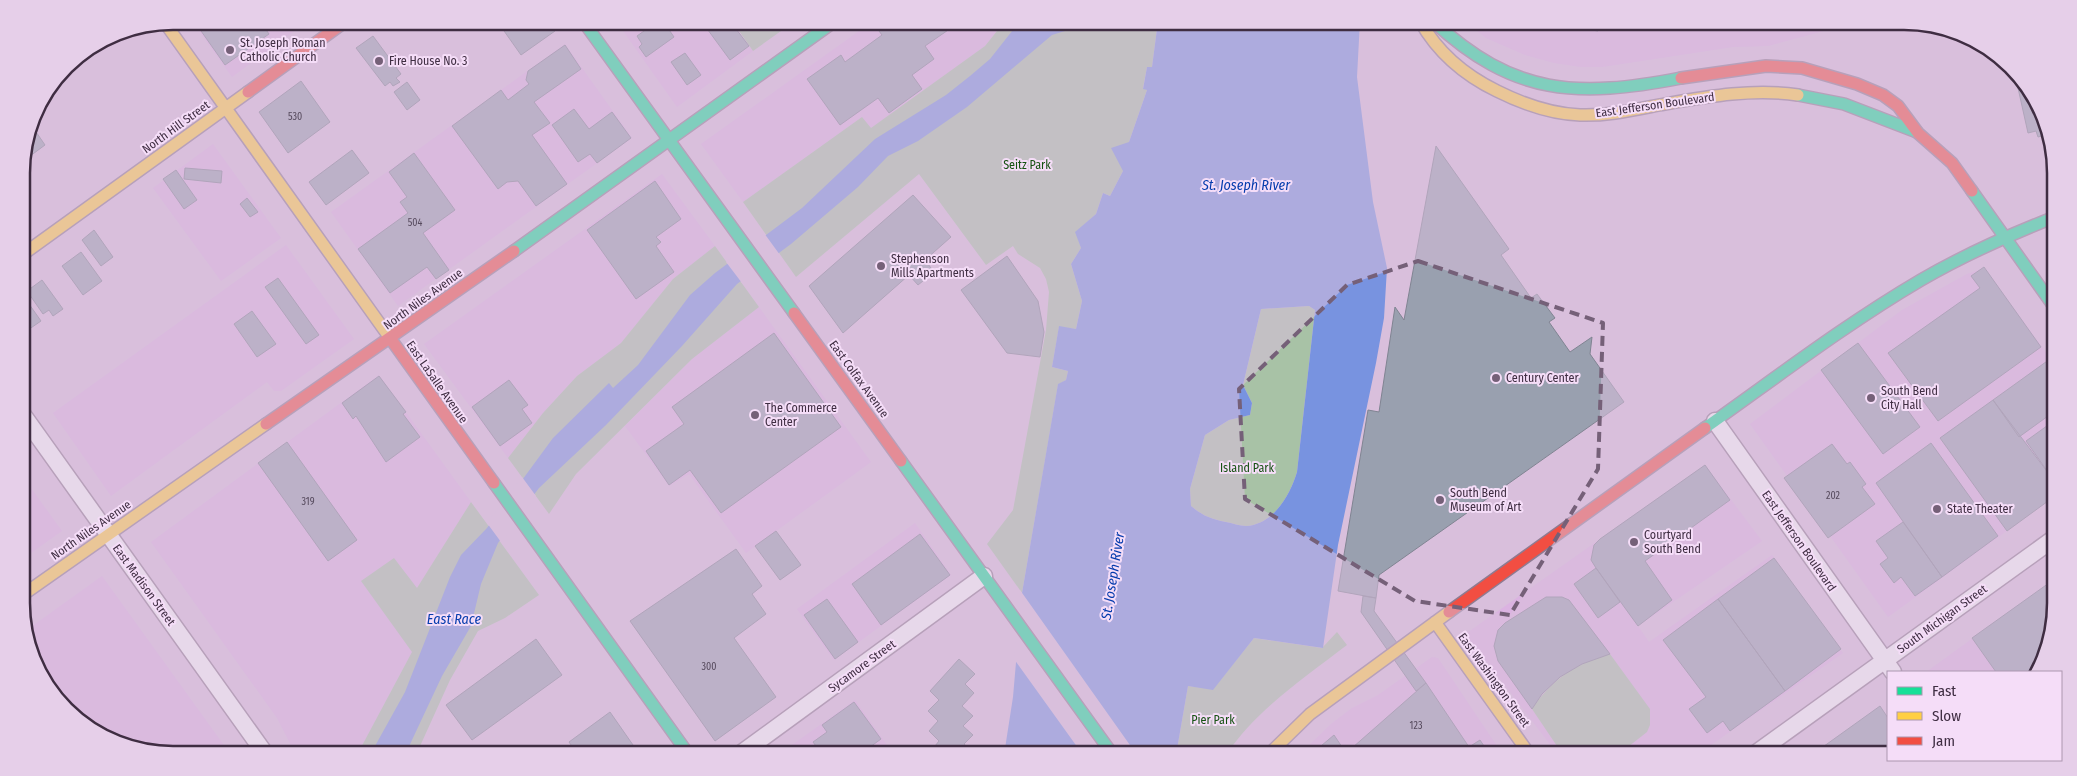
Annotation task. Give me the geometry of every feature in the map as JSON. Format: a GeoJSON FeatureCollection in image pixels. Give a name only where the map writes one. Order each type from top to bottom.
{"type":"FeatureCollection","features":[{"type":"Feature","properties":{"kind":"street","name":"East LaSalle Avenue"},"geometry":{"type":"LineString","coordinates":[[170,30],[683,746]]}},
{"type":"Feature","properties":{"kind":"street","name":"North Hill Street"},"geometry":{"type":"LineString","coordinates":[[30,248],[334,30]]}},
{"type":"Feature","properties":{"kind":"street","name":"East Colfax Avenue"},"geometry":{"type":"LineString","coordinates":[[588,30],[1106,746]]}},
{"type":"Feature","properties":{"kind":"street","name":"North Niles Avenue"},"geometry":{"type":"LineString","coordinates":[[30,590],[264,424],[390,339],[822,30]]}},
{"type":"Feature","properties":{"kind":"street","name":"East Jefferson Boulevard"},"geometry":{"type":"LineString","coordinates":[[1425,30],[1436,49],[1455,66],[1501,94],[1541,109],[1581,115],[1607,114],[1734,93],[1768,92],[1798,95],[1840,103],[1868,113],[1894,126],[1917,132]]}},
{"type":"Feature","properties":{"kind":"street","name":"East Jefferson Boulevard"},"geometry":{"type":"LineString","coordinates":[[1442,30],[1451,39],[1488,64],[1513,76],[1547,87],[1590,90],[1622,89],[1742,68],[1797,67],[1852,82],[1889,99],[1904,112],[1917,132],[1952,164],[2006,236],[2047,296]]}},
{"type":"Feature","properties":{"kind":"street"},"geometry":{"type":"LineString","coordinates":[[1276,746],[1310,714],[1435,622],[1882,301],[1941,267],[2006,236],[2047,220]]}},
{"type":"Feature","properties":{"kind":"street","name":"East Jefferson Boulevard"},"geometry":{"type":"LineString","coordinates":[[1714,421],[1889,666]]}},
{"type":"Feature","properties":{"kind":"street","name":"East Madison Street"},"geometry":{"type":"LineString","coordinates":[[30,425],[260,746]]}},
{"type":"Feature","properties":{"kind":"street","name":"South Michigan Street"},"geometry":{"type":"LineString","coordinates":[[1767,746],[1889,666],[2047,544]]}},
{"type":"Feature","properties":{"kind":"street","name":"Sycamore Street"},"geometry":{"type":"LineString","coordinates":[[751,746],[984,576]]}},
{"type":"Feature","properties":{"kind":"street","name":"East Washington Street"},"geometry":{"type":"LineString","coordinates":[[1435,622],[1524,746]]}},
{"type":"Feature","properties":{"kind":"highlighted area"},"geometry":{"type":"Polygon","coordinates":[[[1418,261],[1603,323],[1598,469],[1510,615],[1415,601],[1245,499],[1239,389],[1347,285],[1418,261]]]}},
{"type":"Feature","properties":{"kind":"shaded area"},"geometry":{"type":"Polygon","coordinates":[[[198,30],[296,30],[232,77],[198,30]]]}},
{"type":"Feature","properties":{"kind":"shaded area"},"geometry":{"type":"Polygon","coordinates":[[[622,30],[738,30],[753,51],[677,107],[622,30]]]}},
{"type":"Feature","properties":{"kind":"shaded area"},"geometry":{"type":"Polygon","coordinates":[[[860,30],[998,30],[985,46],[870,129],[862,117],[743,202],[701,144],[860,30]]]}},
{"type":"Feature","properties":{"kind":"shaded area"},"geometry":{"type":"Polygon","coordinates":[[[1476,30],[1828,30],[1768,46],[1733,47],[1602,67],[1581,67],[1554,63],[1525,55],[1486,38],[1476,30]]]}},
{"type":"Feature","properties":{"kind":"shaded area"},"geometry":{"type":"Polygon","coordinates":[[[565,44],[632,138],[398,306],[331,212],[565,44]]]}},
{"type":"Feature","properties":{"kind":"shaded area"},"geometry":{"type":"Polygon","coordinates":[[[213,144],[281,238],[221,281],[153,188],[213,144]]]}},
{"type":"Feature","properties":{"kind":"shaded area"},"geometry":{"type":"Polygon","coordinates":[[[662,174],[715,246],[673,279],[621,343],[577,376],[543,413],[508,458],[424,344],[662,174]]]}},
{"type":"Feature","properties":{"kind":"shaded area"},"geometry":{"type":"Polygon","coordinates":[[[286,245],[354,339],[281,391],[274,391],[267,382],[111,496],[53,413],[286,245]]]}},
{"type":"Feature","properties":{"kind":"shaded area"},"geometry":{"type":"Polygon","coordinates":[[[1985,268],[2047,354],[2047,502],[1888,617],[1750,424],[1902,310],[1967,274],[1985,268]]]}},
{"type":"Feature","properties":{"kind":"shaded area"},"geometry":{"type":"Polygon","coordinates":[[[759,307],[871,462],[746,553],[689,474],[669,486],[625,426],[692,359],[759,307]]]}},
{"type":"Feature","properties":{"kind":"shaded area"},"geometry":{"type":"Polygon","coordinates":[[[379,375],[471,502],[417,588],[412,652],[362,746],[291,746],[277,718],[151,542],[379,375]]]}},
{"type":"Feature","properties":{"kind":"shaded area"},"geometry":{"type":"Polygon","coordinates":[[[1705,465],[1762,541],[1638,626],[1649,642],[1772,555],[1843,653],[1709,746],[1551,746],[1488,663],[1476,657],[1465,641],[1464,635],[1705,465]]]}},
{"type":"Feature","properties":{"kind":"shaded area"},"geometry":{"type":"Polygon","coordinates":[[[30,487],[62,531],[30,554],[30,487]]]}},
{"type":"Feature","properties":{"kind":"shaded area"},"geometry":{"type":"Polygon","coordinates":[[[915,523],[951,575],[834,660],[797,609],[915,523]]]}},
{"type":"Feature","properties":{"kind":"shaded area"},"geometry":{"type":"Polygon","coordinates":[[[102,576],[225,746],[155,745],[127,738],[94,722],[66,697],[54,682],[38,649],[32,626],[102,576]]]}},
{"type":"Feature","properties":{"kind":"shaded area"},"geometry":{"type":"Polygon","coordinates":[[[2047,585],[2047,612],[2044,631],[2039,649],[2029,671],[1927,671],[2047,585]]]}},
{"type":"Feature","properties":{"kind":"shaded area"},"geometry":{"type":"Polygon","coordinates":[[[1432,657],[1438,658],[1497,746],[1308,746],[1331,724],[1352,708],[1378,695],[1432,657]]]}},
{"type":"Feature","properties":{"kind":"shaded area"},"geometry":{"type":"Polygon","coordinates":[[[855,700],[888,746],[791,746],[855,700]]]}},
{"type":"Feature","properties":{"kind":"green space"},"geometry":{"type":"Polygon","coordinates":[[[738,30],[783,30],[753,51],[738,30]]]}},
{"type":"Feature","properties":{"kind":"green space","name":"Seitz Park"},"geometry":{"type":"Polygon","coordinates":[[[998,30],[1157,30],[1152,67],[1147,67],[1143,88],[1147,90],[1129,142],[1123,171],[1110,196],[1103,193],[1096,214],[1076,232],[1081,248],[1071,264],[1082,301],[1076,329],[1059,327],[1052,367],[1068,371],[1066,380],[1058,385],[1022,593],[987,544],[1013,510],[1046,330],[1049,292],[1046,279],[1040,268],[1018,254],[1013,246],[986,265],[919,174],[796,277],[743,202],[862,117],[871,128],[985,46],[998,30]]]}},
{"type":"Feature","properties":{"kind":"green space"},"geometry":{"type":"Polygon","coordinates":[[[715,246],[759,307],[692,359],[576,474],[549,514],[508,458],[543,413],[577,376],[621,343],[673,279],[715,246]]]}},
{"type":"Feature","properties":{"kind":"green space","name":"Island Park"},"geometry":{"type":"Polygon","coordinates":[[[1309,306],[1315,310],[1297,472],[1290,490],[1273,514],[1256,524],[1241,526],[1203,515],[1191,506],[1190,489],[1205,435],[1229,420],[1250,415],[1252,403],[1243,385],[1261,309],[1309,306]]]}},
{"type":"Feature","properties":{"kind":"green space","name":"East Race"},"geometry":{"type":"Polygon","coordinates":[[[471,502],[539,595],[505,618],[478,631],[450,680],[420,746],[362,746],[412,652],[361,581],[394,558],[417,588],[471,502]]]}},
{"type":"Feature","properties":{"kind":"green space","name":"Pier Park"},"geometry":{"type":"Polygon","coordinates":[[[1337,632],[1347,645],[1282,695],[1252,723],[1232,746],[1178,746],[1188,686],[1213,689],[1254,638],[1322,648],[1337,632]]]}},
{"type":"Feature","properties":{"kind":"green space"},"geometry":{"type":"Polygon","coordinates":[[[1610,654],[1650,709],[1650,725],[1647,732],[1629,746],[1557,746],[1532,709],[1547,689],[1565,674],[1586,662],[1610,654]]]}},
{"type":"Feature","properties":{"kind":"water","name":"East Race"},"geometry":{"type":"Polygon","coordinates":[[[1013,30],[1066,30],[1052,35],[967,107],[918,141],[888,156],[858,187],[791,244],[737,284],[682,346],[606,425],[539,488],[498,543],[481,584],[471,626],[442,676],[409,746],[375,746],[405,692],[450,577],[461,555],[487,528],[553,438],[609,383],[613,388],[638,365],[690,295],[715,273],[802,208],[875,139],[946,95],[990,59],[1013,30]]]}},
{"type":"Feature","properties":{"kind":"water","name":"St. Joseph River"},"geometry":{"type":"Polygon","coordinates":[[[1157,30],[1360,30],[1357,77],[1373,202],[1387,268],[1384,318],[1338,545],[1323,648],[1254,638],[1213,690],[1188,686],[1178,746],[1005,746],[1013,697],[1022,593],[1058,384],[1066,380],[1068,371],[1052,367],[1059,326],[1076,329],[1082,301],[1071,264],[1081,248],[1075,232],[1096,214],[1103,193],[1110,196],[1123,171],[1111,148],[1129,142],[1147,90],[1143,89],[1147,67],[1152,67],[1157,30]],[[1309,306],[1261,309],[1243,385],[1252,403],[1250,415],[1229,420],[1205,435],[1190,489],[1191,506],[1203,515],[1216,520],[1241,526],[1256,524],[1265,520],[1279,507],[1290,490],[1297,472],[1315,310],[1309,306]]]}},
{"type":"Feature","properties":{"kind":"pier"},"geometry":{"type":"Polygon","coordinates":[[[764,233],[780,255],[742,283],[726,262],[764,233]]]}},
{"type":"Feature","properties":{"kind":"pier"},"geometry":{"type":"Polygon","coordinates":[[[522,477],[536,496],[501,542],[487,523],[522,477]]]}},
{"type":"Feature","properties":{"kind":"pier"},"geometry":{"type":"Polygon","coordinates":[[[1020,590],[1131,746],[1077,746],[1014,659],[1020,590]]]}},
{"type":"Feature","properties":{"kind":"building","name":"St. Joseph Roman Catholic Church"},"geometry":{"type":"Polygon","coordinates":[[[200,30],[266,30],[269,34],[225,65],[200,30]]]}},
{"type":"Feature","properties":{"kind":"building"},"geometry":{"type":"Polygon","coordinates":[[[503,30],[554,30],[555,31],[521,55],[503,30]]]}},
{"type":"Feature","properties":{"kind":"building"},"geometry":{"type":"Polygon","coordinates":[[[645,30],[669,30],[674,37],[646,57],[639,47],[642,44],[637,36],[645,30]]]}},
{"type":"Feature","properties":{"kind":"building"},"geometry":{"type":"Polygon","coordinates":[[[708,30],[737,30],[749,46],[730,60],[708,30]]]}},
{"type":"Feature","properties":{"kind":"building"},"geometry":{"type":"Polygon","coordinates":[[[948,30],[925,46],[934,59],[912,75],[922,89],[889,113],[878,98],[840,125],[807,79],[841,55],[845,62],[882,35],[879,31],[948,30]]]}},
{"type":"Feature","properties":{"kind":"building","name":"Fire House No. 3"},"geometry":{"type":"Polygon","coordinates":[[[373,36],[401,74],[396,78],[400,82],[393,86],[390,82],[385,86],[356,48],[373,36]]]}},
{"type":"Feature","properties":{"kind":"building"},"geometry":{"type":"Polygon","coordinates":[[[565,45],[581,69],[534,102],[550,123],[532,135],[567,184],[536,206],[518,181],[507,182],[498,189],[452,126],[501,90],[508,100],[529,84],[526,80],[528,71],[565,45]]]}},
{"type":"Feature","properties":{"kind":"building"},"geometry":{"type":"Polygon","coordinates":[[[685,53],[701,75],[687,85],[671,62],[685,53]]]}},
{"type":"Feature","properties":{"kind":"building"},"geometry":{"type":"Polygon","coordinates":[[[301,81],[330,122],[288,153],[259,112],[301,81]]]}},
{"type":"Feature","properties":{"kind":"building"},"geometry":{"type":"Polygon","coordinates":[[[407,82],[420,100],[407,110],[394,92],[407,82]]]}},
{"type":"Feature","properties":{"kind":"building"},"geometry":{"type":"Polygon","coordinates":[[[2018,88],[2032,110],[2042,136],[2038,137],[2036,131],[2028,133],[2018,88]]]}},
{"type":"Feature","properties":{"kind":"building"},"geometry":{"type":"Polygon","coordinates":[[[574,109],[589,129],[612,112],[631,138],[597,163],[590,154],[578,162],[552,125],[574,109]]]}},
{"type":"Feature","properties":{"kind":"building"},"geometry":{"type":"Polygon","coordinates":[[[36,132],[45,145],[31,155],[36,132]]]}},
{"type":"Feature","properties":{"kind":"building","name":"Century Center"},"geometry":{"type":"Polygon","coordinates":[[[1436,146],[1509,249],[1501,255],[1531,298],[1537,294],[1555,318],[1549,322],[1570,352],[1592,337],[1590,354],[1624,402],[1379,575],[1376,598],[1338,591],[1368,410],[1379,412],[1395,307],[1404,320],[1436,146]]]}},
{"type":"Feature","properties":{"kind":"building"},"geometry":{"type":"Polygon","coordinates":[[[352,150],[369,173],[326,205],[309,182],[352,150]]]}},
{"type":"Feature","properties":{"kind":"building"},"geometry":{"type":"Polygon","coordinates":[[[414,153],[455,210],[423,233],[449,270],[436,279],[427,267],[390,293],[358,249],[408,213],[400,202],[407,197],[389,172],[414,153]]]}},
{"type":"Feature","properties":{"kind":"building"},"geometry":{"type":"Polygon","coordinates":[[[185,168],[222,171],[221,183],[184,179],[185,168]]]}},
{"type":"Feature","properties":{"kind":"building"},"geometry":{"type":"Polygon","coordinates":[[[176,170],[197,200],[184,209],[163,179],[176,170]]]}},
{"type":"Feature","properties":{"kind":"building"},"geometry":{"type":"Polygon","coordinates":[[[655,181],[681,219],[656,237],[661,242],[656,246],[674,272],[636,299],[587,230],[655,181]]]}},
{"type":"Feature","properties":{"kind":"building","name":"Stephenson Mills Apartments"},"geometry":{"type":"Polygon","coordinates":[[[913,195],[951,237],[925,260],[934,272],[918,285],[909,275],[843,333],[809,286],[913,195]]]}},
{"type":"Feature","properties":{"kind":"building"},"geometry":{"type":"Polygon","coordinates":[[[247,198],[258,212],[250,217],[240,204],[247,198]]]}},
{"type":"Feature","properties":{"kind":"building"},"geometry":{"type":"Polygon","coordinates":[[[94,230],[113,257],[101,266],[82,240],[94,230]]]}},
{"type":"Feature","properties":{"kind":"building"},"geometry":{"type":"Polygon","coordinates":[[[81,252],[102,281],[83,295],[62,266],[81,252]]]}},
{"type":"Feature","properties":{"kind":"building"},"geometry":{"type":"Polygon","coordinates":[[[1007,256],[1038,301],[1044,332],[1040,357],[1007,353],[961,290],[1007,256]]]}},
{"type":"Feature","properties":{"kind":"building"},"geometry":{"type":"Polygon","coordinates":[[[1984,267],[2041,347],[1938,421],[1888,353],[1980,288],[1971,276],[1984,267]]]}},
{"type":"Feature","properties":{"kind":"building"},"geometry":{"type":"Polygon","coordinates":[[[278,278],[319,335],[306,344],[265,287],[278,278]]]}},
{"type":"Feature","properties":{"kind":"building"},"geometry":{"type":"Polygon","coordinates":[[[42,280],[63,309],[53,316],[49,310],[43,314],[30,295],[30,289],[42,280]]]}},
{"type":"Feature","properties":{"kind":"building"},"geometry":{"type":"Polygon","coordinates":[[[30,305],[41,321],[30,329],[30,305]]]}},
{"type":"Feature","properties":{"kind":"building"},"geometry":{"type":"Polygon","coordinates":[[[252,311],[276,344],[257,357],[234,324],[252,311]]]}},
{"type":"Feature","properties":{"kind":"building","name":"The Commerce Center"},"geometry":{"type":"Polygon","coordinates":[[[774,333],[841,427],[721,513],[690,470],[669,485],[646,451],[684,424],[672,407],[774,333]]]}},
{"type":"Feature","properties":{"kind":"building","name":"South Bend City Hall"},"geometry":{"type":"Polygon","coordinates":[[[1858,343],[1920,427],[1883,454],[1821,370],[1858,343]]]}},
{"type":"Feature","properties":{"kind":"building"},"geometry":{"type":"Polygon","coordinates":[[[2047,361],[2047,417],[2019,437],[1993,400],[2047,361]]]}},
{"type":"Feature","properties":{"kind":"building"},"geometry":{"type":"Polygon","coordinates":[[[379,376],[406,412],[403,414],[420,437],[386,462],[356,416],[353,419],[342,403],[379,376]]]}},
{"type":"Feature","properties":{"kind":"building"},"geometry":{"type":"Polygon","coordinates":[[[509,380],[528,405],[522,409],[532,423],[500,446],[472,407],[509,380]]]}},
{"type":"Feature","properties":{"kind":"building"},"geometry":{"type":"Polygon","coordinates":[[[1993,400],[2047,471],[2047,502],[2007,531],[1940,438],[1993,400]]]}},
{"type":"Feature","properties":{"kind":"building"},"geometry":{"type":"Polygon","coordinates":[[[2047,426],[2047,471],[2026,441],[2047,426]]]}},
{"type":"Feature","properties":{"kind":"building"},"geometry":{"type":"Polygon","coordinates":[[[287,442],[357,540],[328,561],[258,463],[287,442]]]}},
{"type":"Feature","properties":{"kind":"building","name":"State Theater"},"geometry":{"type":"Polygon","coordinates":[[[1931,443],[1998,536],[1942,577],[1876,483],[1931,443]]]}},
{"type":"Feature","properties":{"kind":"building"},"geometry":{"type":"Polygon","coordinates":[[[1832,444],[1847,464],[1850,462],[1866,484],[1862,487],[1875,504],[1828,538],[1784,478],[1832,444]]]}},
{"type":"Feature","properties":{"kind":"building","name":"Courtyard South Bend"},"geometry":{"type":"Polygon","coordinates":[[[1705,465],[1730,500],[1645,561],[1672,600],[1638,626],[1591,560],[1594,545],[1705,465]]]}},
{"type":"Feature","properties":{"kind":"building"},"geometry":{"type":"Polygon","coordinates":[[[1903,522],[1942,577],[1915,596],[1901,577],[1894,583],[1880,564],[1888,558],[1876,541],[1903,522]]]}},
{"type":"Feature","properties":{"kind":"building"},"geometry":{"type":"Polygon","coordinates":[[[776,531],[801,565],[780,580],[755,546],[776,531]]]}},
{"type":"Feature","properties":{"kind":"building"},"geometry":{"type":"Polygon","coordinates":[[[920,534],[950,575],[881,625],[852,584],[920,534]]]}},
{"type":"Feature","properties":{"kind":"building"},"geometry":{"type":"Polygon","coordinates":[[[736,549],[762,586],[752,594],[766,614],[734,638],[776,697],[715,741],[630,621],[736,549]]]}},
{"type":"Feature","properties":{"kind":"building"},"geometry":{"type":"Polygon","coordinates":[[[1774,558],[1841,649],[1785,691],[1718,599],[1774,558]]]}},
{"type":"Feature","properties":{"kind":"building"},"geometry":{"type":"Polygon","coordinates":[[[1596,568],[1620,602],[1598,618],[1574,584],[1596,568]]]}},
{"type":"Feature","properties":{"kind":"building"},"geometry":{"type":"Polygon","coordinates":[[[2047,584],[2047,612],[2044,631],[2039,649],[2029,671],[1995,671],[1972,638],[2047,584]]]}},
{"type":"Feature","properties":{"kind":"building"},"geometry":{"type":"Polygon","coordinates":[[[1363,596],[1376,598],[1374,611],[1426,683],[1416,691],[1361,612],[1363,596]]]}},
{"type":"Feature","properties":{"kind":"building"},"geometry":{"type":"Polygon","coordinates":[[[1546,597],[1562,597],[1569,600],[1610,654],[1582,664],[1560,677],[1542,694],[1532,709],[1498,661],[1494,646],[1498,630],[1505,623],[1546,597]]]}},
{"type":"Feature","properties":{"kind":"building"},"geometry":{"type":"Polygon","coordinates":[[[827,599],[858,642],[835,659],[804,615],[827,599]]]}},
{"type":"Feature","properties":{"kind":"building"},"geometry":{"type":"Polygon","coordinates":[[[1718,599],[1785,691],[1730,731],[1723,721],[1707,733],[1689,709],[1706,697],[1663,640],[1718,599]]]}},
{"type":"Feature","properties":{"kind":"building"},"geometry":{"type":"Polygon","coordinates":[[[536,639],[562,675],[472,740],[446,705],[536,639]]]}},
{"type":"Feature","properties":{"kind":"building"},"geometry":{"type":"Polygon","coordinates":[[[959,659],[975,674],[965,684],[974,693],[962,706],[973,716],[963,726],[973,735],[964,744],[966,746],[935,746],[939,741],[929,731],[938,721],[928,711],[939,700],[930,691],[959,659]]]}},
{"type":"Feature","properties":{"kind":"building"},"geometry":{"type":"Polygon","coordinates":[[[1426,683],[1468,746],[1354,746],[1426,683]]]}},
{"type":"Feature","properties":{"kind":"building"},"geometry":{"type":"Polygon","coordinates":[[[854,702],[881,739],[871,746],[816,746],[813,742],[827,732],[822,725],[854,702]]]}},
{"type":"Feature","properties":{"kind":"building"},"geometry":{"type":"Polygon","coordinates":[[[1880,706],[1887,716],[1887,746],[1824,746],[1880,706]]]}},
{"type":"Feature","properties":{"kind":"building"},"geometry":{"type":"Polygon","coordinates":[[[610,712],[634,746],[572,746],[569,742],[610,712]]]}},
{"type":"Feature","properties":{"kind":"building"},"geometry":{"type":"Polygon","coordinates":[[[1334,735],[1341,746],[1321,746],[1334,735]]]}},
{"type":"Feature","properties":{"kind":"building"},"geometry":{"type":"Polygon","coordinates":[[[1480,740],[1484,746],[1471,746],[1480,740]]]}},
{"type":"Feature","properties":{"kind":"traffic: fast"},"geometry":{"type":"LineString","coordinates":[[590,30],[794,313]]}},
{"type":"Feature","properties":{"kind":"traffic: fast"},"geometry":{"type":"LineString","coordinates":[[514,251],[822,30]]}},
{"type":"Feature","properties":{"kind":"traffic: fast"},"geometry":{"type":"LineString","coordinates":[[1444,30],[1463,46],[1491,64],[1520,77],[1548,85],[1578,89],[1610,88],[1681,78]]}},
{"type":"Feature","properties":{"kind":"traffic: fast"},"geometry":{"type":"LineString","coordinates":[[1798,95],[1844,104],[1917,132]]}},
{"type":"Feature","properties":{"kind":"traffic: fast"},"geometry":{"type":"LineString","coordinates":[[1972,191],[2047,297]]}},
{"type":"Feature","properties":{"kind":"traffic: fast"},"geometry":{"type":"LineString","coordinates":[[1705,428],[1785,370],[1893,297],[1954,262],[2047,220]]}},
{"type":"Feature","properties":{"kind":"traffic: fast"},"geometry":{"type":"LineString","coordinates":[[901,461],[1107,746]]}},
{"type":"Feature","properties":{"kind":"traffic: fast"},"geometry":{"type":"LineString","coordinates":[[494,483],[683,746]]}},
{"type":"Feature","properties":{"kind":"traffic: slow"},"geometry":{"type":"LineString","coordinates":[[170,30],[390,338]]}},
{"type":"Feature","properties":{"kind":"traffic: slow"},"geometry":{"type":"LineString","coordinates":[[1425,30],[1453,62],[1485,85],[1537,108],[1558,113],[1580,115],[1610,114],[1728,94],[1763,92],[1798,95]]}},
{"type":"Feature","properties":{"kind":"traffic: slow"},"geometry":{"type":"LineString","coordinates":[[30,249],[248,92]]}},
{"type":"Feature","properties":{"kind":"traffic: slow"},"geometry":{"type":"LineString","coordinates":[[30,590],[266,424]]}},
{"type":"Feature","properties":{"kind":"traffic: slow"},"geometry":{"type":"LineString","coordinates":[[1277,746],[1310,714],[1449,612]]}},
{"type":"Feature","properties":{"kind":"traffic: slow"},"geometry":{"type":"LineString","coordinates":[[1435,622],[1524,746]]}},
{"type":"Feature","properties":{"kind":"traffic: jam"},"geometry":{"type":"LineString","coordinates":[[248,92],[334,30]]}},
{"type":"Feature","properties":{"kind":"traffic: jam"},"geometry":{"type":"LineString","coordinates":[[1681,78],[1766,66],[1802,68],[1857,84],[1883,95],[1898,106],[1918,133],[1952,163],[1972,191]]}},
{"type":"Feature","properties":{"kind":"traffic: jam"},"geometry":{"type":"LineString","coordinates":[[266,424],[514,251]]}},
{"type":"Feature","properties":{"kind":"traffic: jam"},"geometry":{"type":"LineString","coordinates":[[794,313],[901,461]]}},
{"type":"Feature","properties":{"kind":"traffic: jam"},"geometry":{"type":"LineString","coordinates":[[390,338],[494,483]]}},
{"type":"Feature","properties":{"kind":"traffic: jam"},"geometry":{"type":"LineString","coordinates":[[1449,612],[1705,428]]}},
{"type":"Feature","properties":{"kind":"place","name":"St. Joseph Roman Catholic Church"},"geometry":{"type":"Point","coordinates":[230,50]}},
{"type":"Feature","properties":{"kind":"place","name":"Fire House No. 3"},"geometry":{"type":"Point","coordinates":[379,61]}},
{"type":"Feature","properties":{"kind":"place","name":"Stephenson Mills Apartments"},"geometry":{"type":"Point","coordinates":[881,266]}},
{"type":"Feature","properties":{"kind":"place","name":"Century Center"},"geometry":{"type":"Point","coordinates":[1496,378]}},
{"type":"Feature","properties":{"kind":"place","name":"South Bend City Hall"},"geometry":{"type":"Point","coordinates":[1871,398]}},
{"type":"Feature","properties":{"kind":"place","name":"The Commerce Center"},"geometry":{"type":"Point","coordinates":[755,415]}},
{"type":"Feature","properties":{"kind":"place","name":"South Bend Museum of Art"},"geometry":{"type":"Point","coordinates":[1440,500]}},
{"type":"Feature","properties":{"kind":"place","name":"State Theater"},"geometry":{"type":"Point","coordinates":[1937,509]}},
{"type":"Feature","properties":{"kind":"place","name":"Courtyard South Bend"},"geometry":{"type":"Point","coordinates":[1634,542]}}]}
